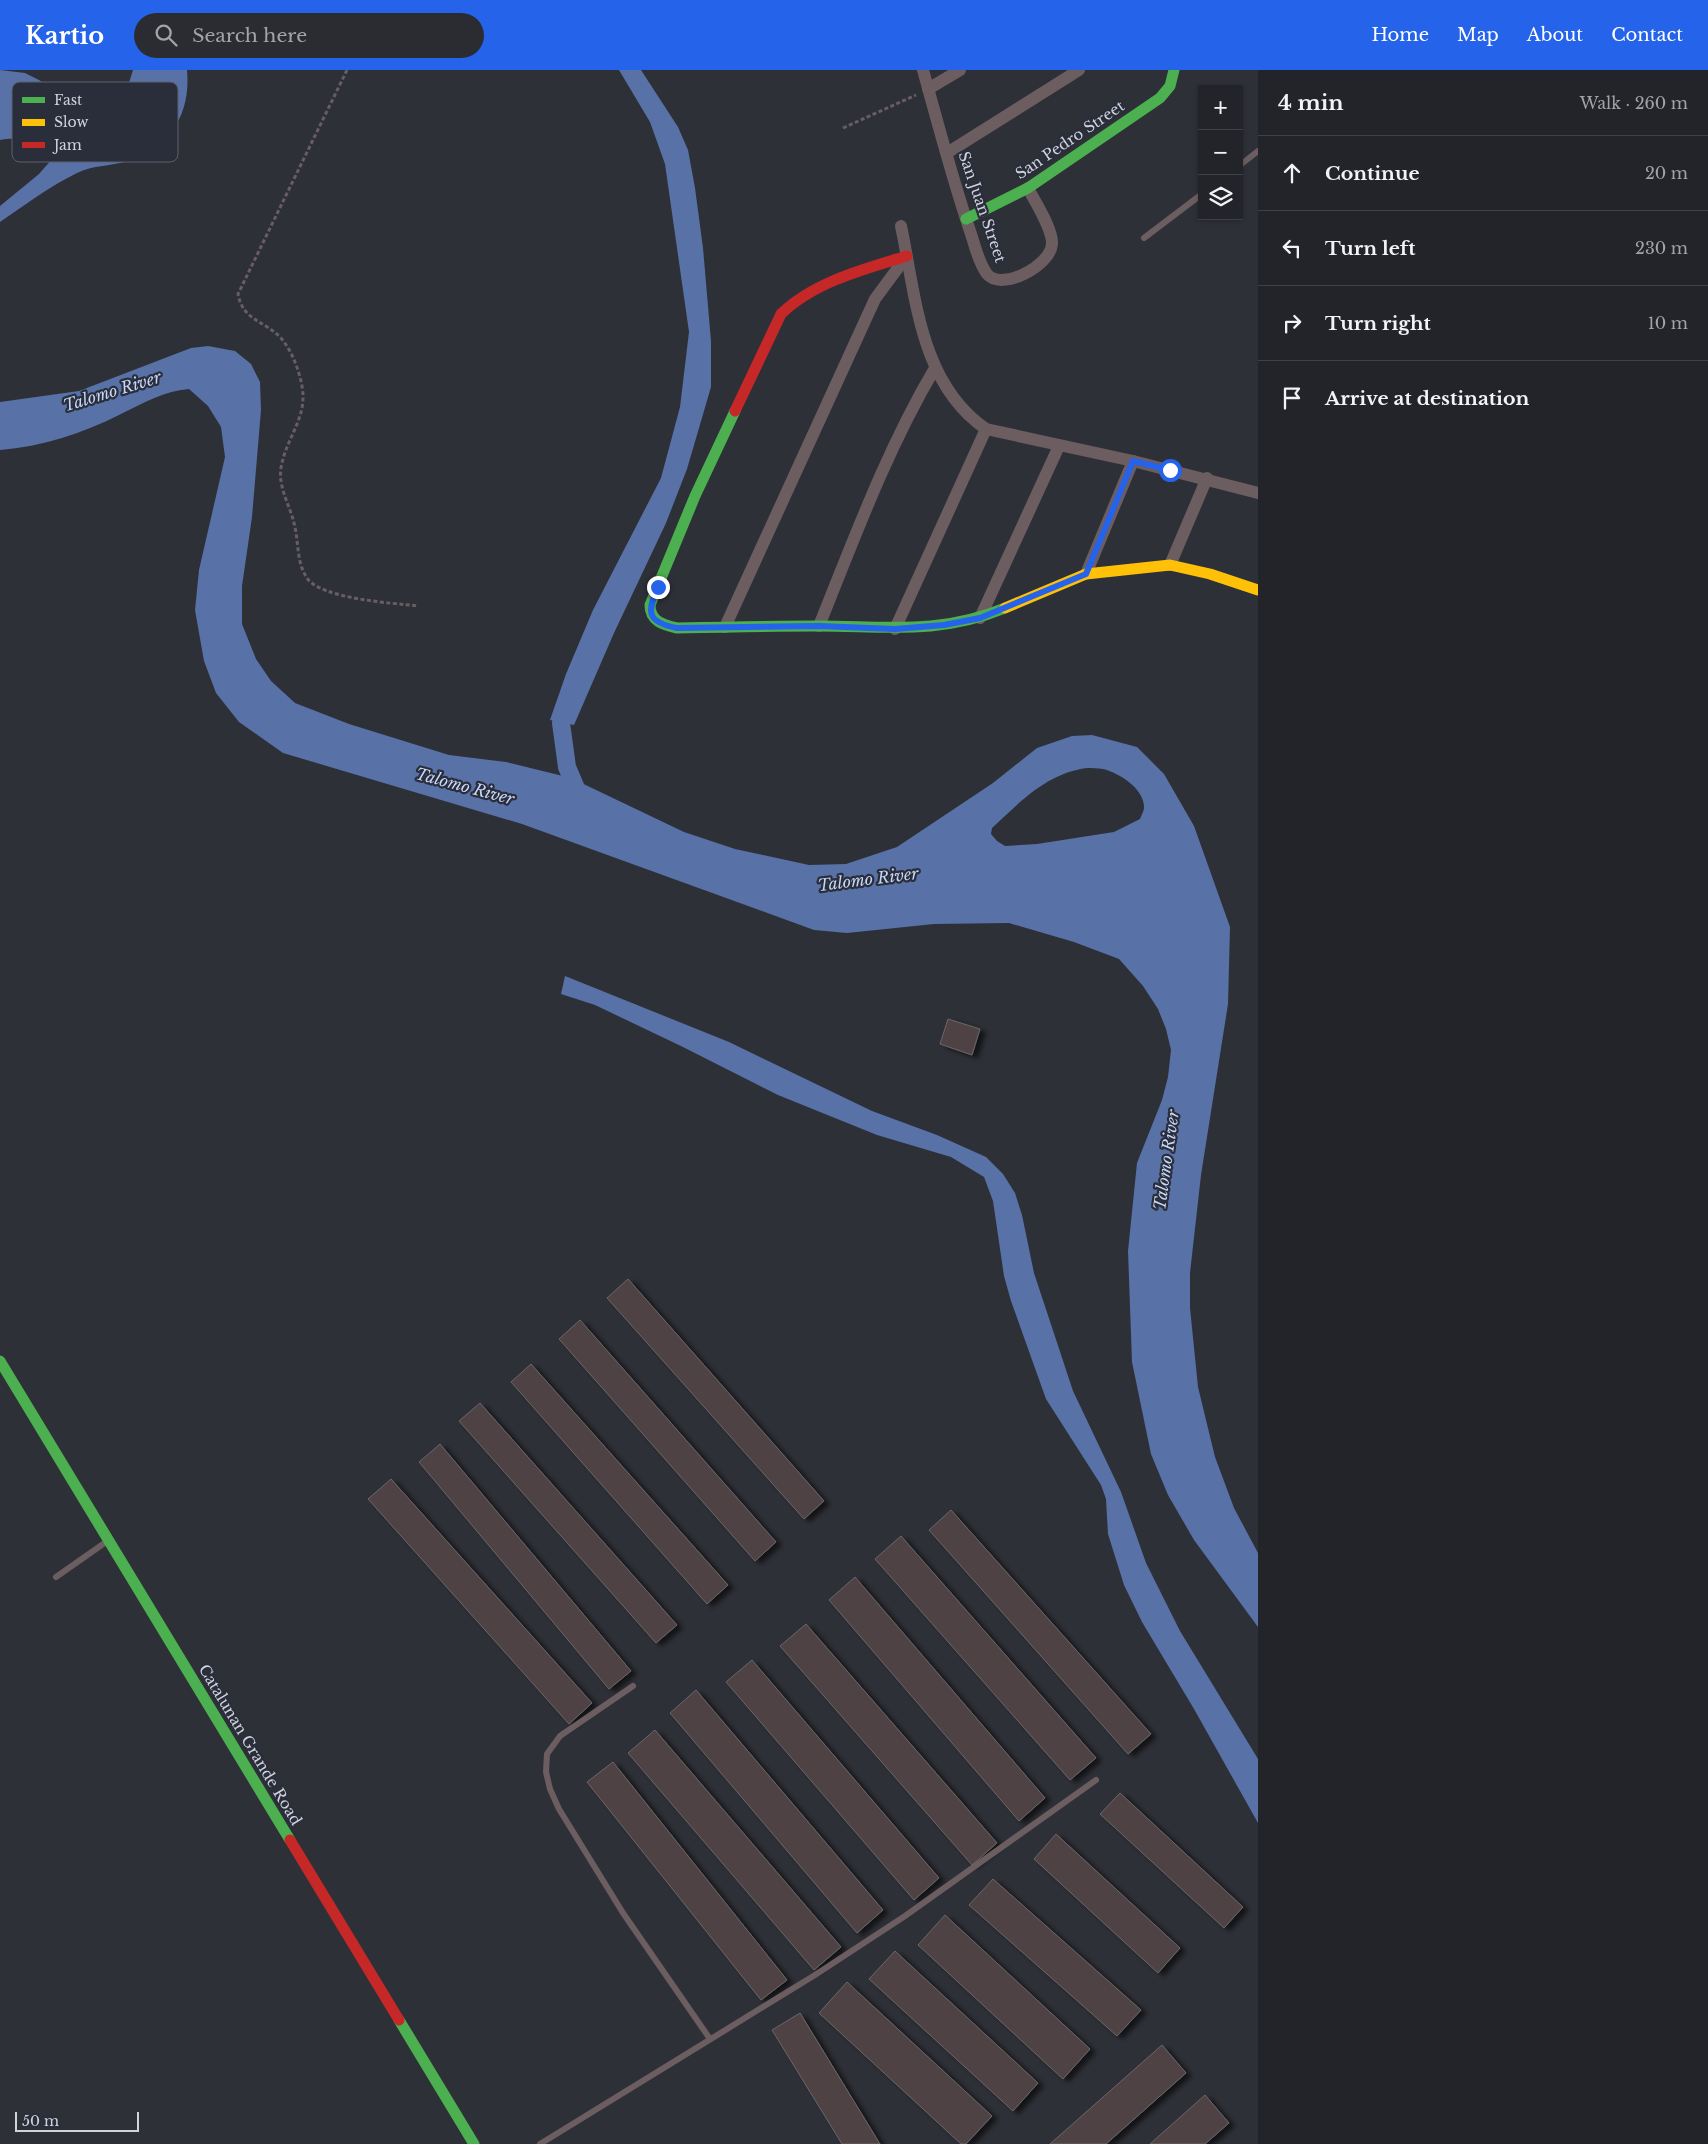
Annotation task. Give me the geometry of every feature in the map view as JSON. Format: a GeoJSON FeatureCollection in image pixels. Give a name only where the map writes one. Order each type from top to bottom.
{"type":"FeatureCollection","features":[{"type":"Feature","properties":{"kind":"street","name":"San Juan Street"},"geometry":{"type":"LineString","coordinates":[[923,70],[966,219],[981,264],[992,279],[1000,281],[1010,280],[1039,265],[1048,256],[1052,245],[1051,235],[1028,188]]}},
{"type":"Feature","properties":{"kind":"street"},"geometry":{"type":"LineString","coordinates":[[928,89],[960,70]]}},
{"type":"Feature","properties":{"kind":"street"},"geometry":{"type":"LineString","coordinates":[[947,153],[1079,70]]}},
{"type":"Feature","properties":{"kind":"street","name":"San Pedro Street"},"geometry":{"type":"LineString","coordinates":[[966,219],[1028,188],[1160,98],[1169,90],[1174,80],[1174,70]]}},
{"type":"Feature","properties":{"kind":"street"},"geometry":{"type":"LineString","coordinates":[[901,226],[924,338],[936,368],[950,393],[962,409],[986,429],[1207,478],[1258,492]]}},
{"type":"Feature","properties":{"kind":"street"},"geometry":{"type":"LineString","coordinates":[[725,627],[875,299],[887,280],[907,256]]}},
{"type":"Feature","properties":{"kind":"street"},"geometry":{"type":"LineString","coordinates":[[907,256],[847,275],[793,302],[781,314],[694,496],[650,605],[649,610],[652,616],[664,626],[677,628],[819,626],[895,629],[944,625],[980,618],[1086,574],[1113,569],[1170,565],[1210,574],[1258,590]]}},
{"type":"Feature","properties":{"kind":"street"},"geometry":{"type":"LineString","coordinates":[[819,626],[873,494],[908,417],[936,368]]}},
{"type":"Feature","properties":{"kind":"street"},"geometry":{"type":"LineString","coordinates":[[895,629],[986,429]]}},
{"type":"Feature","properties":{"kind":"street"},"geometry":{"type":"LineString","coordinates":[[980,618],[1059,446]]}},
{"type":"Feature","properties":{"kind":"street"},"geometry":{"type":"LineString","coordinates":[[1086,574],[1133,461]]}},
{"type":"Feature","properties":{"kind":"street"},"geometry":{"type":"LineString","coordinates":[[1170,565],[1207,478]]}},
{"type":"Feature","properties":{"kind":"street","name":"Catalunan Grande Road"},"geometry":{"type":"LineString","coordinates":[[0,1361],[474,2144]]}},
{"type":"Feature","properties":{"kind":"lane"},"geometry":{"type":"LineString","coordinates":[[1243,163],[1258,152]]}},
{"type":"Feature","properties":{"kind":"lane"},"geometry":{"type":"LineString","coordinates":[[1144,238],[1198,197]]}},
{"type":"Feature","properties":{"kind":"lane"},"geometry":{"type":"LineString","coordinates":[[56,1576],[108,1540]]}},
{"type":"Feature","properties":{"kind":"lane"},"geometry":{"type":"LineString","coordinates":[[633,1686],[560,1736],[547,1754],[546,1772],[550,1789],[559,1809],[623,1914],[710,2039]]}},
{"type":"Feature","properties":{"kind":"lane"},"geometry":{"type":"LineString","coordinates":[[540,2144],[905,1916],[1096,1780]]}},
{"type":"Feature","properties":{"kind":"path"},"geometry":{"type":"LineString","coordinates":[[347,70],[238,294],[244,312],[281,338],[294,358],[302,386],[304,410],[290,437],[280,471],[282,486],[298,537],[300,562],[307,579],[319,588],[333,593],[418,606]]}},
{"type":"Feature","properties":{"kind":"path"},"geometry":{"type":"LineString","coordinates":[[843,128],[928,89]]}},
{"type":"Feature","properties":{"kind":"water"},"geometry":{"type":"Polygon","coordinates":[[[0,70],[25,73],[39,80],[42,82],[12,82],[12,138],[0,140],[0,70]]]}},
{"type":"Feature","properties":{"kind":"water"},"geometry":{"type":"Polygon","coordinates":[[[133,70],[187,70],[186,100],[178,120],[178,82],[129,82],[133,70]]]}},
{"type":"Feature","properties":{"kind":"water"},"geometry":{"type":"Polygon","coordinates":[[[619,70],[641,70],[678,127],[688,150],[703,248],[711,341],[711,387],[687,469],[666,523],[614,633],[574,725],[550,720],[566,674],[593,610],[661,478],[680,407],[689,332],[665,164],[650,122],[619,70]]]}},
{"type":"Feature","properties":{"kind":"water"},"geometry":{"type":"Polygon","coordinates":[[[50,162],[126,162],[83,170],[47,190],[0,222],[0,206],[39,174],[50,162]]]}},
{"type":"Feature","properties":{"kind":"water","name":"Talomo River"},"geometry":{"type":"Polygon","coordinates":[[[208,346],[235,351],[251,364],[260,382],[261,410],[252,517],[242,586],[242,624],[256,659],[271,681],[295,703],[349,724],[449,755],[506,762],[571,778],[684,832],[735,849],[809,865],[846,864],[897,847],[993,783],[1037,748],[1072,736],[1092,735],[1137,747],[1164,774],[1194,826],[1230,927],[1228,1004],[1201,1175],[1190,1273],[1190,1308],[1198,1387],[1215,1457],[1234,1508],[1258,1553],[1258,1627],[1194,1540],[1168,1495],[1151,1454],[1132,1362],[1128,1251],[1137,1163],[1162,1100],[1168,1077],[1171,1050],[1166,1029],[1158,1009],[1143,986],[1119,959],[1074,942],[1009,923],[934,924],[847,933],[814,930],[522,824],[283,753],[239,722],[216,693],[204,661],[195,610],[199,570],[225,457],[221,427],[208,406],[189,389],[180,390],[154,398],[107,421],[62,438],[31,446],[0,450],[0,402],[79,391],[191,348],[208,346]],[[1089,768],[1059,776],[1035,790],[992,828],[991,834],[1005,846],[1037,844],[1114,832],[1140,819],[1144,809],[1143,801],[1136,788],[1123,778],[1109,771],[1089,768]]]}},
{"type":"Feature","properties":{"kind":"water"},"geometry":{"type":"Polygon","coordinates":[[[565,976],[729,1042],[872,1111],[937,1135],[986,1157],[1003,1174],[1015,1193],[1022,1215],[1034,1273],[1073,1391],[1121,1492],[1146,1563],[1180,1631],[1258,1759],[1258,1823],[1194,1709],[1142,1622],[1124,1585],[1108,1534],[1106,1499],[1101,1485],[1046,1399],[1011,1301],[1004,1276],[993,1201],[984,1177],[951,1157],[877,1135],[778,1095],[595,1005],[561,994],[565,976]]]}},
{"type":"Feature","properties":{"kind":"building"},"geometry":{"type":"Polygon","coordinates":[[[948,1019],[980,1029],[972,1055],[940,1044],[948,1019]]]}},
{"type":"Feature","properties":{"kind":"building"},"geometry":{"type":"Polygon","coordinates":[[[628,1279],[824,1501],[804,1519],[607,1298],[628,1279]]]}},
{"type":"Feature","properties":{"kind":"building"},"geometry":{"type":"Polygon","coordinates":[[[580,1320],[776,1542],[755,1561],[559,1339],[580,1320]]]}},
{"type":"Feature","properties":{"kind":"building"},"geometry":{"type":"Polygon","coordinates":[[[531,1364],[728,1585],[707,1604],[511,1382],[531,1364]]]}},
{"type":"Feature","properties":{"kind":"building"},"geometry":{"type":"Polygon","coordinates":[[[480,1403],[677,1625],[656,1643],[459,1421],[480,1403]]]}},
{"type":"Feature","properties":{"kind":"building"},"geometry":{"type":"Polygon","coordinates":[[[440,1444],[631,1671],[609,1689],[419,1462],[440,1444]]]}},
{"type":"Feature","properties":{"kind":"building"},"geometry":{"type":"Polygon","coordinates":[[[391,1479],[592,1703],[569,1724],[368,1499],[391,1479]]]}},
{"type":"Feature","properties":{"kind":"building"},"geometry":{"type":"Polygon","coordinates":[[[951,1510],[1151,1734],[1128,1754],[929,1530],[951,1510]]]}},
{"type":"Feature","properties":{"kind":"building"},"geometry":{"type":"Polygon","coordinates":[[[901,1536],[1096,1758],[1070,1780],[875,1559],[901,1536]]]}},
{"type":"Feature","properties":{"kind":"building"},"geometry":{"type":"Polygon","coordinates":[[[855,1577],[1045,1798],[1019,1821],[829,1600],[855,1577]]]}},
{"type":"Feature","properties":{"kind":"building"},"geometry":{"type":"Polygon","coordinates":[[[806,1624],[997,1843],[972,1865],[780,1646],[806,1624]]]}},
{"type":"Feature","properties":{"kind":"building"},"geometry":{"type":"Polygon","coordinates":[[[752,1660],[939,1878],[914,1900],[726,1682],[752,1660]]]}},
{"type":"Feature","properties":{"kind":"building"},"geometry":{"type":"Polygon","coordinates":[[[696,1690],[883,1910],[857,1933],[670,1713],[696,1690]]]}},
{"type":"Feature","properties":{"kind":"building"},"geometry":{"type":"Polygon","coordinates":[[[655,1730],[841,1947],[814,1970],[628,1753],[655,1730]]]}},
{"type":"Feature","properties":{"kind":"building"},"geometry":{"type":"Polygon","coordinates":[[[613,1762],[787,1980],[761,2000],[587,1782],[613,1762]]]}},
{"type":"Feature","properties":{"kind":"building"},"geometry":{"type":"Polygon","coordinates":[[[1120,1793],[1243,1907],[1224,1928],[1100,1814],[1120,1793]]]}},
{"type":"Feature","properties":{"kind":"building"},"geometry":{"type":"Polygon","coordinates":[[[1056,1834],[1180,1948],[1158,1973],[1034,1859],[1056,1834]]]}},
{"type":"Feature","properties":{"kind":"building"},"geometry":{"type":"Polygon","coordinates":[[[993,1879],[1141,2010],[1117,2036],[969,1905],[993,1879]]]}},
{"type":"Feature","properties":{"kind":"building"},"geometry":{"type":"Polygon","coordinates":[[[945,1915],[1090,2049],[1063,2079],[918,1945],[945,1915]]]}},
{"type":"Feature","properties":{"kind":"building"},"geometry":{"type":"Polygon","coordinates":[[[895,1951],[1038,2083],[1013,2111],[869,1979],[895,1951]]]}},
{"type":"Feature","properties":{"kind":"building"},"geometry":{"type":"Polygon","coordinates":[[[847,1982],[992,2116],[966,2144],[961,2144],[819,2013],[847,1982]]]}},
{"type":"Feature","properties":{"kind":"building"},"geometry":{"type":"Polygon","coordinates":[[[800,2013],[880,2144],[842,2144],[772,2030],[800,2013]]]}},
{"type":"Feature","properties":{"kind":"building"},"geometry":{"type":"Polygon","coordinates":[[[1162,2045],[1186,2073],[1106,2144],[1050,2144],[1162,2045]]]}},
{"type":"Feature","properties":{"kind":"building"},"geometry":{"type":"Polygon","coordinates":[[[1205,2095],[1229,2123],[1205,2144],[1150,2144],[1205,2095]]]}},
{"type":"Feature","properties":{"kind":"waterway"},"geometry":{"type":"LineString","coordinates":[[571,702],[561,723],[567,767],[581,800]]}},
{"type":"Feature","properties":{"kind":"traffic: fast"},"geometry":{"type":"LineString","coordinates":[[966,219],[1028,188],[1160,98],[1170,86],[1174,70]]}},
{"type":"Feature","properties":{"kind":"traffic: fast"},"geometry":{"type":"LineString","coordinates":[[735,411],[695,496],[650,605],[655,619],[677,628],[912,627],[958,622],[981,617],[1005,608]]}},
{"type":"Feature","properties":{"kind":"traffic: fast"},"geometry":{"type":"LineString","coordinates":[[0,1361],[290,1840]]}},
{"type":"Feature","properties":{"kind":"traffic: fast"},"geometry":{"type":"LineString","coordinates":[[399,2020],[474,2144]]}},
{"type":"Feature","properties":{"kind":"traffic: slow"},"geometry":{"type":"LineString","coordinates":[[1005,608],[1086,574],[1170,565],[1210,574],[1258,590]]}},
{"type":"Feature","properties":{"kind":"traffic: jam"},"geometry":{"type":"LineString","coordinates":[[735,411],[781,314],[794,303],[824,285],[907,256]]}},
{"type":"Feature","properties":{"kind":"traffic: jam"},"geometry":{"type":"LineString","coordinates":[[290,1840],[399,2020]]}},
{"type":"Feature","properties":{"kind":"route"},"geometry":{"type":"LineString","coordinates":[[658,587],[649,610],[652,616],[664,626],[677,628],[819,626],[895,629],[944,625],[980,618],[1086,574],[1133,461],[1170,470]]}}]}
